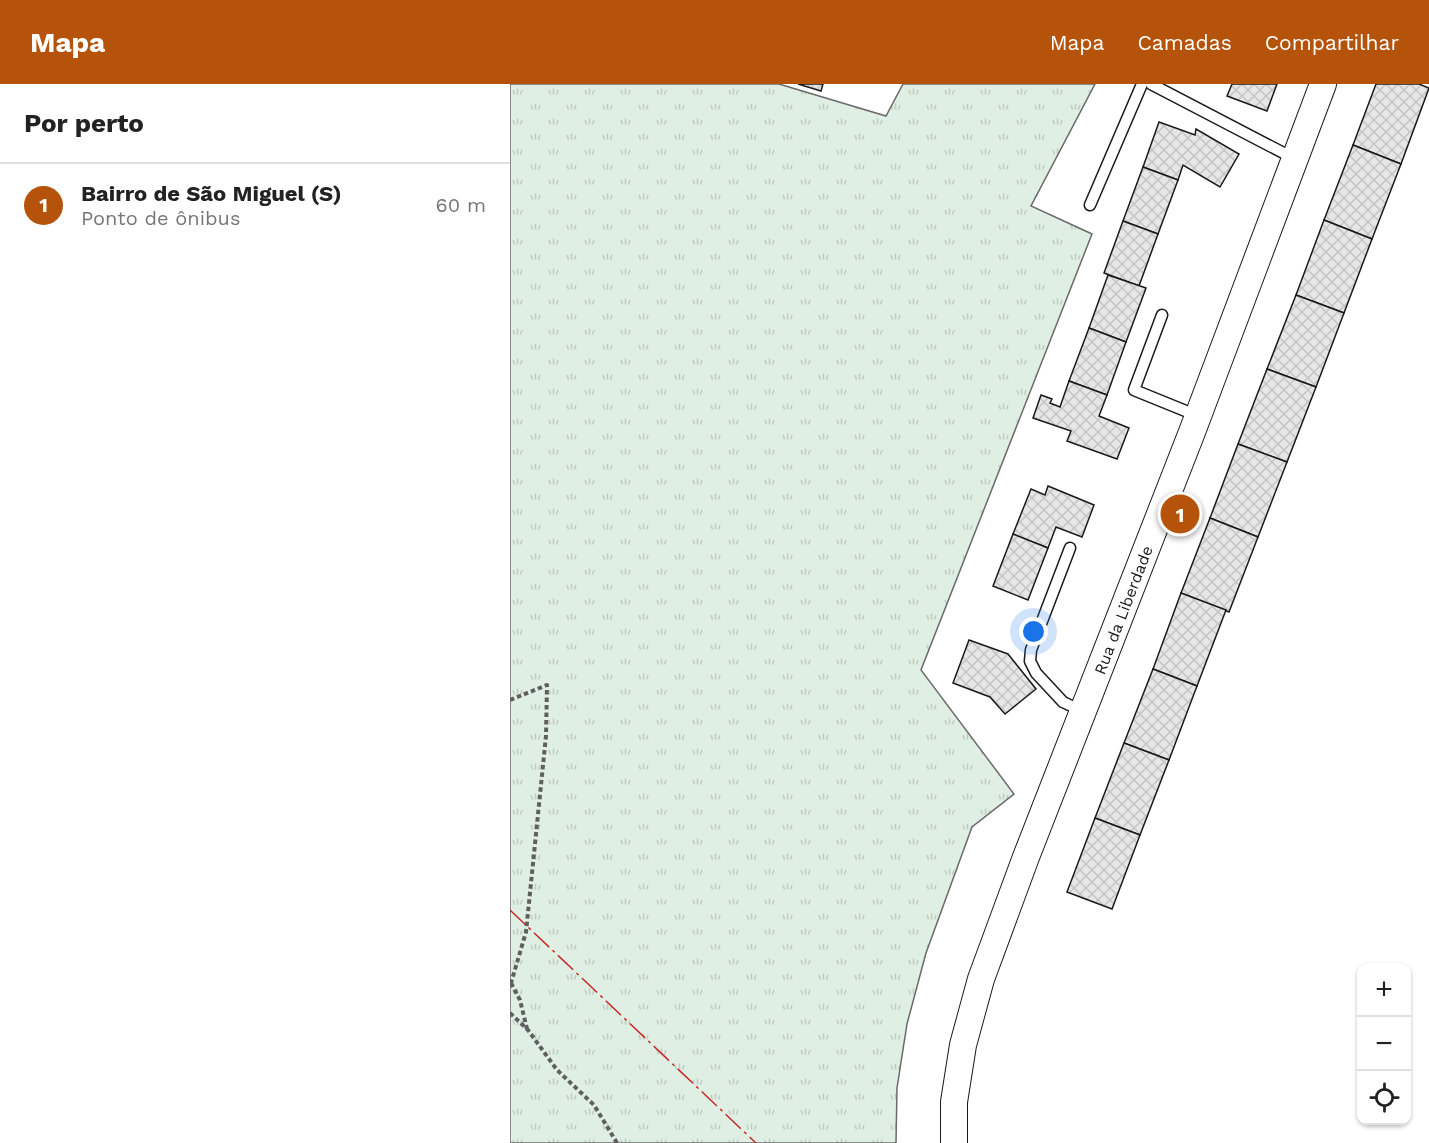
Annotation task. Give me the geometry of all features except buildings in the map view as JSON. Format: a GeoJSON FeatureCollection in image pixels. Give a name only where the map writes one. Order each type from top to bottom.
{"type":"FeatureCollection","features":[{"type":"Feature","properties":{"kind":"street","name":"Rua da Liberdade"},"geometry":{"type":"LineString","coordinates":[[954,1143],[954,1102],[963,1045],[981,979],[1323,84]]}},
{"type":"Feature","properties":{"kind":"lane"},"geometry":{"type":"LineString","coordinates":[[1090,205],[1142,84]]}},
{"type":"Feature","properties":{"kind":"lane"},"geometry":{"type":"LineString","coordinates":[[1151,84],[1295,159]]}},
{"type":"Feature","properties":{"kind":"lane"},"geometry":{"type":"LineString","coordinates":[[1162,315],[1134,390],[1198,416]]}},
{"type":"Feature","properties":{"kind":"lane"},"geometry":{"type":"LineString","coordinates":[[1070,548],[1031,650],[1030,662],[1063,702],[1083,711]]}},
{"type":"Feature","properties":{"kind":"path"},"geometry":{"type":"LineString","coordinates":[[510,700],[547,685],[546,736],[526,932],[511,983],[520,1000],[528,1030]]}},
{"type":"Feature","properties":{"kind":"path"},"geometry":{"type":"LineString","coordinates":[[510,1013],[528,1030],[557,1070],[594,1105],[617,1143]]}},
{"type":"Feature","properties":{"kind":"green space"},"geometry":{"type":"Polygon","coordinates":[[[510,84],[779,84],[886,116],[903,84],[1095,84],[1031,206],[1092,234],[921,670],[1014,794],[972,827],[926,953],[907,1024],[897,1088],[896,1143],[510,1143],[510,84]]]}},
{"type":"Feature","properties":{"kind":"power"},"geometry":{"type":"LineString","coordinates":[[510,910],[756,1143]]}},
{"type":"Feature","properties":{"kind":"place","name":"Bairro de São Miguel (S)"},"geometry":{"type":"Point","coordinates":[1180,514]}}]}
